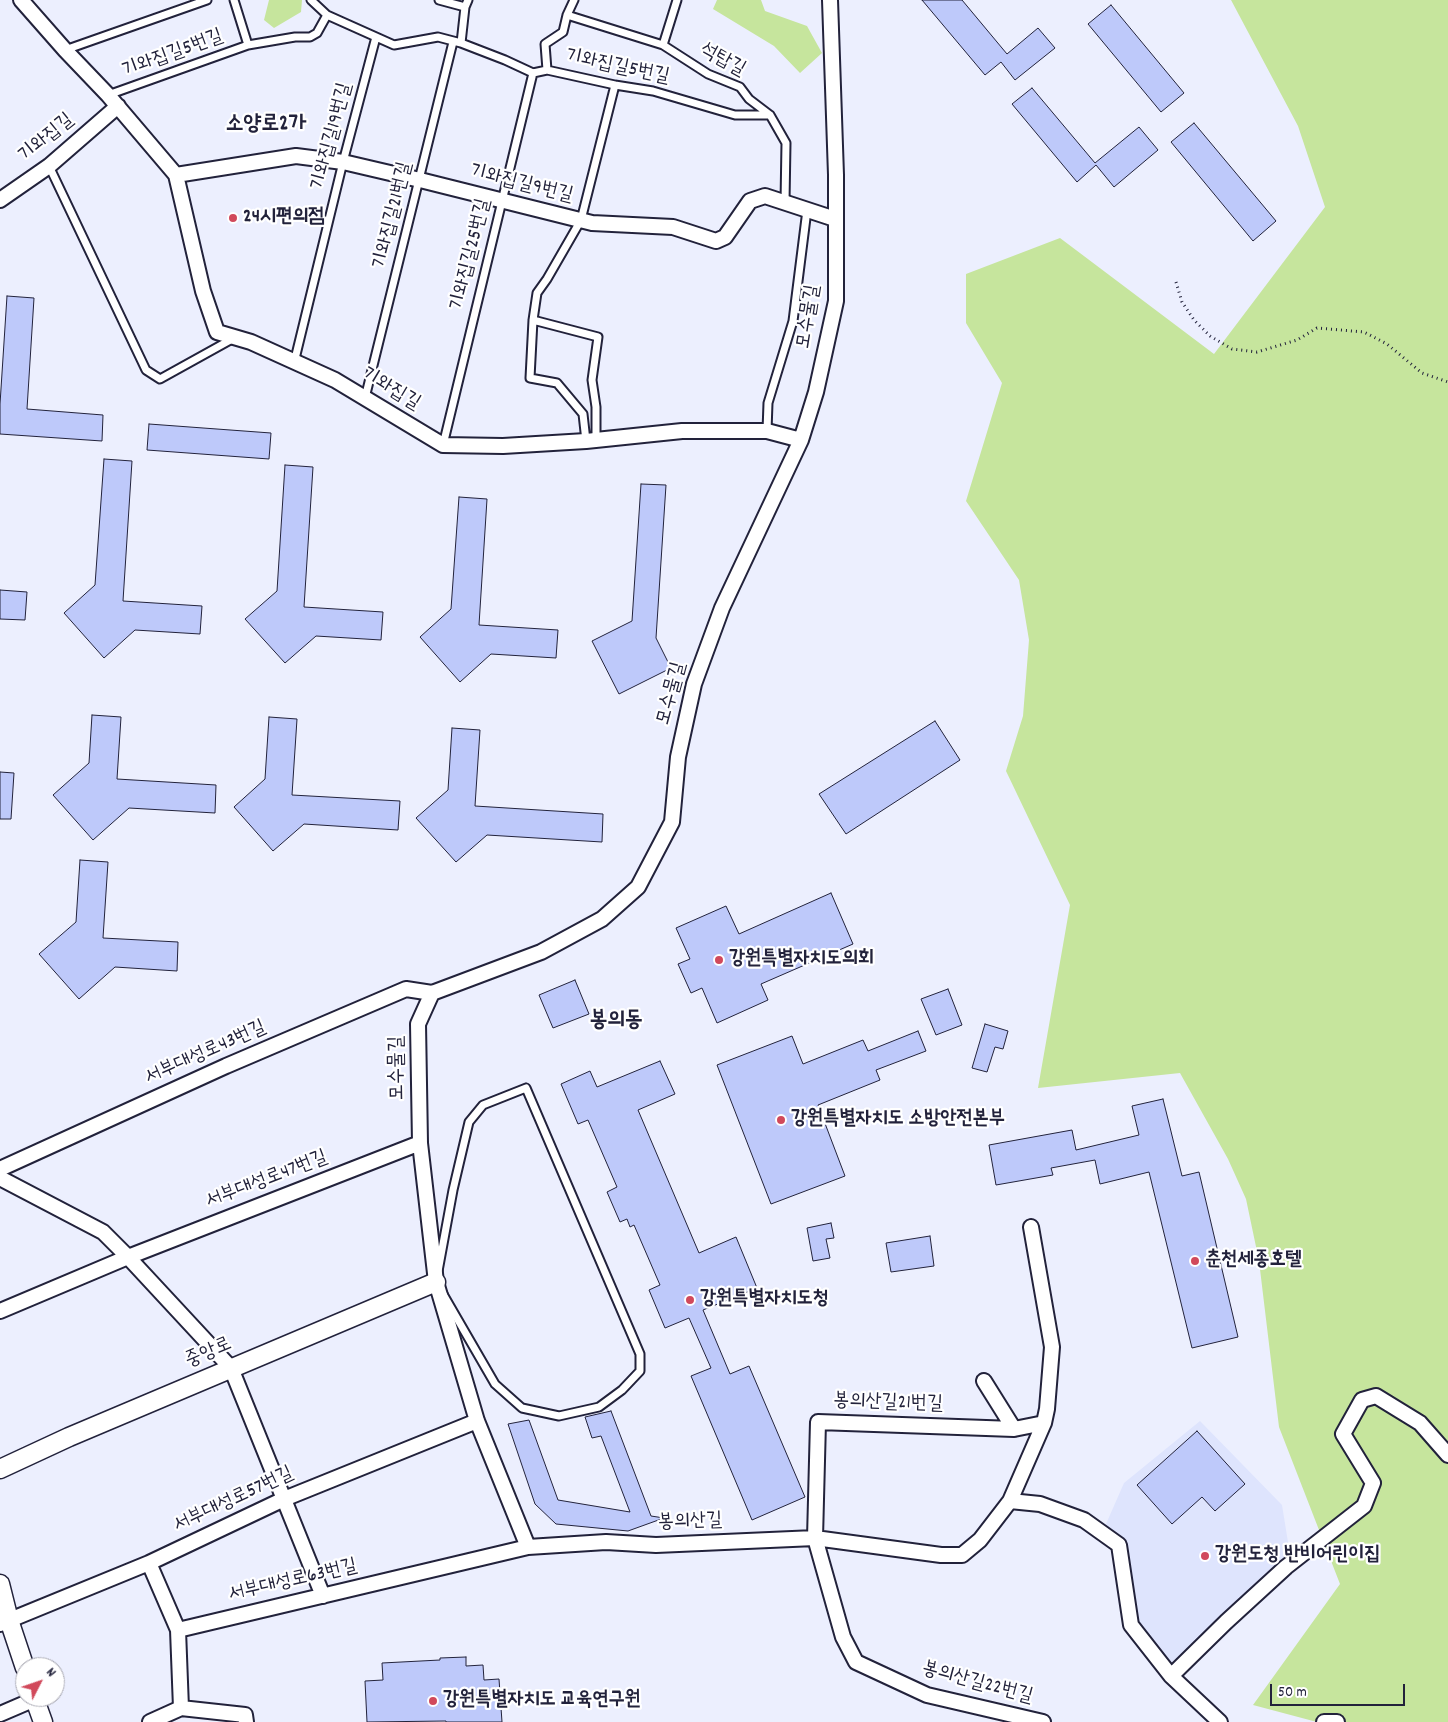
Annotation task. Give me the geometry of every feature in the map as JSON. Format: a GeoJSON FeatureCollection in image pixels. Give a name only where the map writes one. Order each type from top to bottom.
{"type":"FeatureCollection","features":[{"type":"Feature","properties":{"kind":"street","name":"기와집길"},"geometry":{"type":"LineString","coordinates":[[21,0],[64,50],[118,106],[176,175],[204,291],[217,332],[251,342],[335,380],[443,445]]}},
{"type":"Feature","properties":{"kind":"street","name":"모수물길"},"geometry":{"type":"LineString","coordinates":[[436,1282],[420,1143],[418,1024],[432,993],[541,952],[602,919],[638,887],[672,822],[678,757],[697,675],[722,608],[801,440],[816,392],[836,302],[836,175],[830,0]]}},
{"type":"Feature","properties":{"kind":"street","name":"기와집길"},"geometry":{"type":"LineString","coordinates":[[0,200],[49,166],[118,106]]}},
{"type":"Feature","properties":{"kind":"street","name":"기와집길9번길"},"geometry":{"type":"LineString","coordinates":[[176,175],[296,156],[343,162],[592,223],[673,227],[716,241],[725,237],[750,201],[765,196],[835,219]]}},
{"type":"Feature","properties":{"kind":"street"},"geometry":{"type":"LineString","coordinates":[[443,445],[503,446],[682,431],[767,431],[801,440]]}},
{"type":"Feature","properties":{"kind":"street","name":"서부대성로43번길"},"geometry":{"type":"LineString","coordinates":[[0,1170],[226,1066],[406,989],[432,993]]}},
{"type":"Feature","properties":{"kind":"street","name":"서부대성로47번길"},"geometry":{"type":"LineString","coordinates":[[0,1310],[128,1257],[420,1143]]}},
{"type":"Feature","properties":{"kind":"street"},"geometry":{"type":"LineString","coordinates":[[0,1178],[103,1232],[231,1368],[323,1596]]}},
{"type":"Feature","properties":{"kind":"street","name":"봉의산길"},"geometry":{"type":"LineString","coordinates":[[528,1547],[606,1542],[656,1545],[815,1538],[941,1555],[962,1555],[980,1540],[1010,1501],[1044,1423],[1047,1409],[1052,1347],[1032,1227]]}},
{"type":"Feature","properties":{"kind":"street"},"geometry":{"type":"LineString","coordinates":[[436,1282],[476,1421],[528,1547]]}},
{"type":"Feature","properties":{"kind":"street","name":"중앙로"},"geometry":{"type":"LineString","coordinates":[[0,1469],[69,1437],[436,1282]]}},
{"type":"Feature","properties":{"kind":"street"},"geometry":{"type":"LineString","coordinates":[[984,1381],[1014,1429]]}},
{"type":"Feature","properties":{"kind":"street"},"geometry":{"type":"LineString","coordinates":[[1171,1676],[1286,1567],[1364,1506],[1373,1483],[1344,1434],[1362,1400],[1376,1396],[1420,1423],[1448,1455]]}},
{"type":"Feature","properties":{"kind":"street","name":"서부대성로57번길"},"geometry":{"type":"LineString","coordinates":[[5,1622],[148,1563],[284,1499],[476,1421]]}},
{"type":"Feature","properties":{"kind":"street","name":"봉의산길21번길"},"geometry":{"type":"LineString","coordinates":[[815,1538],[818,1422],[1014,1429],[1044,1423]]}},
{"type":"Feature","properties":{"kind":"street"},"geometry":{"type":"LineString","coordinates":[[1010,1501],[1040,1504],[1084,1520],[1119,1545],[1131,1625],[1171,1676],[1220,1722]]}},
{"type":"Feature","properties":{"kind":"street","name":"봉의산길22번길"},"geometry":{"type":"LineString","coordinates":[[815,1538],[843,1637],[856,1662],[926,1696],[1043,1722]]}},
{"type":"Feature","properties":{"kind":"street","name":"서부대성로63번길"},"geometry":{"type":"LineString","coordinates":[[178,1630],[528,1547]]}},
{"type":"Feature","properties":{"kind":"street"},"geometry":{"type":"LineString","coordinates":[[148,1563],[178,1630],[181,1708]]}},
{"type":"Feature","properties":{"kind":"street"},"geometry":{"type":"LineString","coordinates":[[0,1584],[5,1622],[20,1657]]}},
{"type":"Feature","properties":{"kind":"street"},"geometry":{"type":"LineString","coordinates":[[0,1714],[15,1707]]}},
{"type":"Feature","properties":{"kind":"street"},"geometry":{"type":"LineString","coordinates":[[38,1707],[44,1722]]}},
{"type":"Feature","properties":{"kind":"street"},"geometry":{"type":"LineString","coordinates":[[150,1722],[181,1708],[245,1715],[246,1722]]}},
{"type":"Feature","properties":{"kind":"street"},"geometry":{"type":"LineString","coordinates":[[1324,1722],[1337,1722]]}},
{"type":"Feature","properties":{"kind":"lane"},"geometry":{"type":"LineString","coordinates":[[64,50],[207,0]]}},
{"type":"Feature","properties":{"kind":"lane","name":"기와집길5번길"},"geometry":{"type":"LineString","coordinates":[[234,0],[248,45]]}},
{"type":"Feature","properties":{"kind":"lane"},"geometry":{"type":"LineString","coordinates":[[311,0],[327,15],[394,45],[438,37],[505,60],[533,73]]}},
{"type":"Feature","properties":{"kind":"lane"},"geometry":{"type":"LineString","coordinates":[[439,0],[467,3],[457,42]]}},
{"type":"Feature","properties":{"kind":"lane"},"geometry":{"type":"LineString","coordinates":[[547,70],[545,44],[563,32],[567,15],[574,0]]}},
{"type":"Feature","properties":{"kind":"lane"},"geometry":{"type":"LineString","coordinates":[[663,45],[677,0]]}},
{"type":"Feature","properties":{"kind":"lane","name":"기와집길5번길"},"geometry":{"type":"LineString","coordinates":[[108,95],[248,45],[295,37],[310,37],[317,33],[327,15]]}},
{"type":"Feature","properties":{"kind":"lane","name":"석탑길"},"geometry":{"type":"LineString","coordinates":[[567,15],[663,45],[708,74],[740,87],[749,99],[770,115],[786,143],[785,202]]}},
{"type":"Feature","properties":{"kind":"lane","name":"기와집길19번길"},"geometry":{"type":"LineString","coordinates":[[294,363],[343,162],[376,37]]}},
{"type":"Feature","properties":{"kind":"lane","name":"기와집길21번길"},"geometry":{"type":"LineString","coordinates":[[365,398],[457,42]]}},
{"type":"Feature","properties":{"kind":"lane","name":"기와집길5번길"},"geometry":{"type":"LineString","coordinates":[[533,73],[547,70],[653,91],[735,115],[770,115]]}},
{"type":"Feature","properties":{"kind":"lane","name":"기와집길25번길"},"geometry":{"type":"LineString","coordinates":[[443,445],[533,73]]}},
{"type":"Feature","properties":{"kind":"lane"},"geometry":{"type":"LineString","coordinates":[[591,440],[583,414],[557,383],[530,378],[533,320],[537,293],[582,220],[615,85]]}},
{"type":"Feature","properties":{"kind":"lane"},"geometry":{"type":"LineString","coordinates":[[49,166],[146,370],[160,379],[234,338]]}},
{"type":"Feature","properties":{"kind":"lane"},"geometry":{"type":"LineString","coordinates":[[767,431],[768,403],[793,321],[807,210]]}},
{"type":"Feature","properties":{"kind":"lane"},"geometry":{"type":"LineString","coordinates":[[533,320],[598,337],[592,380],[596,407],[591,440]]}},
{"type":"Feature","properties":{"kind":"lane"},"geometry":{"type":"LineString","coordinates":[[526,1088],[640,1354],[640,1371],[622,1390],[599,1407],[559,1416],[522,1408],[495,1384],[436,1282],[453,1190],[469,1122],[483,1105],[526,1088]]}},
{"type":"Feature","properties":{"kind":"path"},"geometry":{"type":"LineString","coordinates":[[1176,282],[1182,302],[1194,320],[1210,336],[1232,349],[1257,352],[1297,340],[1317,328],[1364,332],[1387,344],[1422,373],[1448,382]]}},
{"type":"Feature","properties":{"kind":"shaded area","name":"강원도청 반비어린이집"},"geometry":{"type":"Polygon","coordinates":[[[1200,1421],[1282,1505],[1292,1567],[1171,1676],[1131,1625],[1119,1545],[1106,1524],[1124,1483],[1200,1421]]]}},
{"type":"Feature","properties":{"kind":"green space"},"geometry":{"type":"Polygon","coordinates":[[[269,0],[302,0],[301,12],[274,28],[264,20],[269,0]]]}},
{"type":"Feature","properties":{"kind":"green space"},"geometry":{"type":"Polygon","coordinates":[[[717,0],[761,0],[765,11],[807,26],[822,53],[800,73],[774,46],[713,9],[717,0]]]}},
{"type":"Feature","properties":{"kind":"green space"},"geometry":{"type":"Polygon","coordinates":[[[1231,0],[1448,0],[1448,1722],[1317,1722],[1253,1705],[1340,1584],[1279,1427],[1259,1261],[1246,1199],[1228,1159],[1180,1073],[1038,1088],[1070,905],[1006,771],[1023,716],[1029,640],[1019,580],[966,501],[1002,383],[966,323],[966,274],[1060,238],[1214,354],[1325,207],[1298,126],[1231,0]]]}},
{"type":"Feature","properties":{"kind":"building"},"geometry":{"type":"Polygon","coordinates":[[[922,0],[962,0],[1007,54],[1038,28],[1055,48],[1015,80],[1001,62],[985,75],[922,0]]]}},
{"type":"Feature","properties":{"kind":"building"},"geometry":{"type":"Polygon","coordinates":[[[1111,5],[1184,93],[1161,112],[1088,24],[1111,5]]]}},
{"type":"Feature","properties":{"kind":"building"},"geometry":{"type":"Polygon","coordinates":[[[1032,88],[1095,163],[1139,127],[1158,150],[1114,187],[1096,165],[1077,182],[1012,104],[1032,88]]]}},
{"type":"Feature","properties":{"kind":"building"},"geometry":{"type":"Polygon","coordinates":[[[1194,123],[1276,221],[1253,241],[1171,142],[1194,123]]]}},
{"type":"Feature","properties":{"kind":"building"},"geometry":{"type":"Polygon","coordinates":[[[7,296],[34,298],[27,409],[103,415],[102,441],[0,434],[0,404],[7,296]]]}},
{"type":"Feature","properties":{"kind":"building"},"geometry":{"type":"Polygon","coordinates":[[[149,424],[271,433],[269,459],[147,450],[149,424]]]}},
{"type":"Feature","properties":{"kind":"building"},"geometry":{"type":"Polygon","coordinates":[[[104,459],[132,461],[123,601],[202,606],[200,634],[135,630],[104,658],[64,613],[95,585],[104,459]]]}},
{"type":"Feature","properties":{"kind":"building"},"geometry":{"type":"Polygon","coordinates":[[[285,465],[313,467],[304,607],[383,612],[381,640],[316,636],[285,663],[245,619],[277,591],[285,465]]]}},
{"type":"Feature","properties":{"kind":"building"},"geometry":{"type":"Polygon","coordinates":[[[641,484],[666,485],[656,638],[671,668],[619,694],[592,641],[632,621],[641,484]]]}},
{"type":"Feature","properties":{"kind":"building"},"geometry":{"type":"Polygon","coordinates":[[[459,497],[487,499],[479,625],[558,630],[556,658],[491,654],[460,682],[420,637],[451,609],[459,497]]]}},
{"type":"Feature","properties":{"kind":"building"},"geometry":{"type":"Polygon","coordinates":[[[0,590],[27,592],[25,620],[0,619],[0,590]]]}},
{"type":"Feature","properties":{"kind":"building"},"geometry":{"type":"Polygon","coordinates":[[[92,715],[121,717],[117,779],[216,785],[215,813],[129,808],[93,840],[53,795],[89,763],[92,715]]]}},
{"type":"Feature","properties":{"kind":"building"},"geometry":{"type":"Polygon","coordinates":[[[269,717],[297,719],[292,795],[400,801],[398,830],[304,824],[273,851],[234,807],[265,779],[269,717]]]}},
{"type":"Feature","properties":{"kind":"building"},"geometry":{"type":"Polygon","coordinates":[[[935,721],[960,760],[846,834],[819,794],[935,721]]]}},
{"type":"Feature","properties":{"kind":"building"},"geometry":{"type":"Polygon","coordinates":[[[452,728],[480,730],[475,806],[603,814],[602,842],[487,835],[456,862],[416,818],[448,790],[452,728]]]}},
{"type":"Feature","properties":{"kind":"building"},"geometry":{"type":"Polygon","coordinates":[[[0,772],[14,773],[11,819],[0,819],[0,772]]]}},
{"type":"Feature","properties":{"kind":"building"},"geometry":{"type":"Polygon","coordinates":[[[80,860],[108,862],[103,938],[178,942],[177,971],[115,967],[79,999],[39,954],[76,922],[80,860]]]}},
{"type":"Feature","properties":{"kind":"building"},"geometry":{"type":"Polygon","coordinates":[[[831,893],[853,944],[761,984],[768,1000],[717,1023],[702,988],[691,993],[678,964],[690,959],[676,928],[726,906],[739,934],[831,893]]]}},
{"type":"Feature","properties":{"kind":"building"},"geometry":{"type":"Polygon","coordinates":[[[575,980],[589,1014],[553,1028],[539,995],[575,980]]]}},
{"type":"Feature","properties":{"kind":"building"},"geometry":{"type":"Polygon","coordinates":[[[948,989],[962,1025],[936,1035],[921,999],[948,989]]]}},
{"type":"Feature","properties":{"kind":"building"},"geometry":{"type":"Polygon","coordinates":[[[985,1024],[1008,1031],[1003,1049],[995,1047],[987,1072],[972,1068],[985,1024]]]}},
{"type":"Feature","properties":{"kind":"building","name":"강원특별자치도 소방안전본부"},"geometry":{"type":"Polygon","coordinates":[[[918,1031],[926,1051],[876,1070],[880,1080],[818,1105],[845,1176],[771,1204],[717,1065],[792,1036],[803,1064],[863,1040],[868,1051],[918,1031]]]}},
{"type":"Feature","properties":{"kind":"building","name":"강원특별자치도청"},"geometry":{"type":"Polygon","coordinates":[[[660,1061],[675,1094],[638,1110],[699,1253],[736,1237],[757,1288],[703,1310],[730,1374],[749,1366],[805,1497],[752,1520],[691,1376],[711,1368],[689,1318],[665,1328],[649,1290],[660,1285],[634,1225],[630,1227],[627,1219],[620,1222],[607,1192],[617,1187],[588,1120],[578,1124],[561,1084],[590,1071],[597,1087],[660,1061]]]}},
{"type":"Feature","properties":{"kind":"building","name":"춘천세종호텔"},"geometry":{"type":"Polygon","coordinates":[[[1163,1099],[1182,1176],[1199,1172],[1238,1337],[1192,1348],[1149,1172],[1100,1184],[1095,1160],[1051,1168],[1053,1175],[996,1185],[989,1145],[1072,1130],[1076,1150],[1139,1135],[1132,1106],[1163,1099]]]}},
{"type":"Feature","properties":{"kind":"building"},"geometry":{"type":"Polygon","coordinates":[[[831,1223],[834,1238],[826,1239],[830,1258],[813,1261],[807,1228],[831,1223]]]}},
{"type":"Feature","properties":{"kind":"building"},"geometry":{"type":"Polygon","coordinates":[[[930,1236],[934,1266],[891,1272],[886,1243],[930,1236]]]}},
{"type":"Feature","properties":{"kind":"building"},"geometry":{"type":"Polygon","coordinates":[[[611,1411],[651,1516],[664,1518],[628,1531],[556,1524],[535,1504],[508,1424],[529,1420],[558,1500],[630,1512],[601,1436],[592,1438],[585,1417],[611,1411]]]}},
{"type":"Feature","properties":{"kind":"building","name":"강원도청 반비어린이집"},"geometry":{"type":"Polygon","coordinates":[[[1197,1431],[1245,1484],[1215,1511],[1202,1497],[1172,1524],[1137,1485],[1197,1431]]]}},
{"type":"Feature","properties":{"kind":"building","name":"강원특별자치도 교육연구원"},"geometry":{"type":"Polygon","coordinates":[[[466,1657],[466,1666],[483,1665],[484,1680],[499,1679],[502,1722],[367,1722],[365,1681],[383,1680],[382,1663],[466,1657]]]}},
{"type":"Feature","properties":{"kind":"place","name":"24시편의점"},"geometry":{"type":"Point","coordinates":[233,218]}},
{"type":"Feature","properties":{"kind":"place","name":"강원특별자치도의회"},"geometry":{"type":"Point","coordinates":[719,960]}},
{"type":"Feature","properties":{"kind":"place","name":"강원특별자치도 소방안전본부"},"geometry":{"type":"Point","coordinates":[781,1120]}},
{"type":"Feature","properties":{"kind":"place","name":"춘천세종호텔"},"geometry":{"type":"Point","coordinates":[1195,1261]}},
{"type":"Feature","properties":{"kind":"place","name":"강원특별자치도청"},"geometry":{"type":"Point","coordinates":[690,1300]}},
{"type":"Feature","properties":{"kind":"place","name":"강원도청 반비어린이집"},"geometry":{"type":"Point","coordinates":[1205,1556]}},
{"type":"Feature","properties":{"kind":"place","name":"강원특별자치도 교육연구원"},"geometry":{"type":"Point","coordinates":[433,1701]}},
{"type":"Feature","properties":{"kind":"district","name":"소양로2가"},"geometry":{"type":"Point","coordinates":[266,126]}},
{"type":"Feature","properties":{"kind":"district","name":"봉의동"},"geometry":{"type":"Point","coordinates":[616,1022]}}]}
